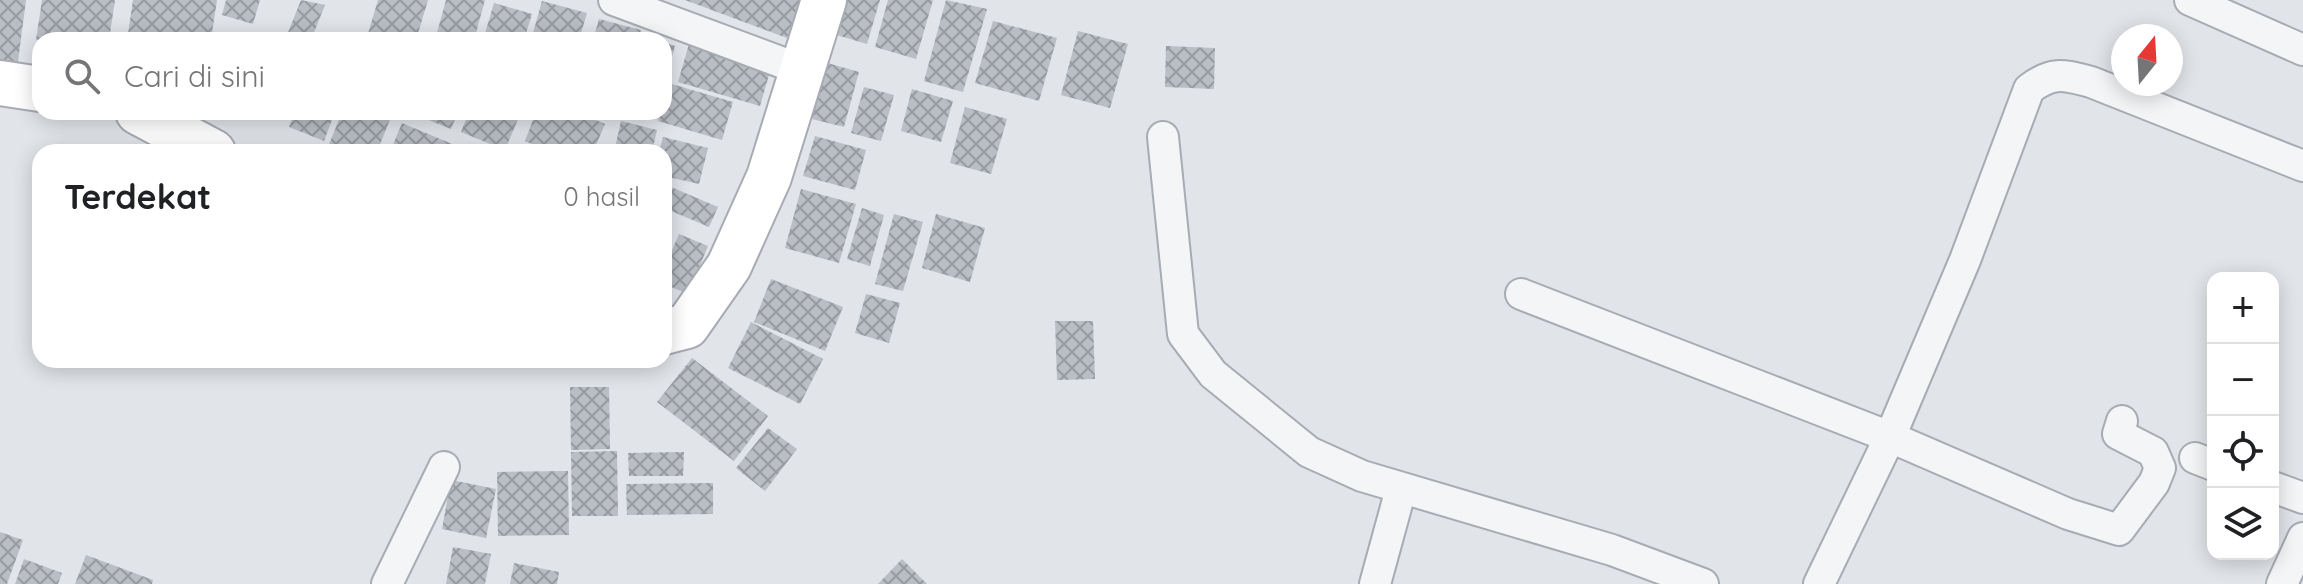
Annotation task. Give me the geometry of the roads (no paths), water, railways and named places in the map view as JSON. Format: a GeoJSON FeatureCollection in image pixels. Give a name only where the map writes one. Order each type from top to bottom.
{"type":"FeatureCollection","features":[{"type":"Feature","properties":{"kind":"street"},"geometry":{"type":"LineString","coordinates":[[614,0],[802,70]]}},
{"type":"Feature","properties":{"kind":"street"},"geometry":{"type":"LineString","coordinates":[[672,330],[687,326],[729,266],[769,177],[824,0]]}},
{"type":"Feature","properties":{"kind":"street"},"geometry":{"type":"LineString","coordinates":[[2190,0],[2303,50]]}},
{"type":"Feature","properties":{"kind":"street"},"geometry":{"type":"LineString","coordinates":[[1819,584],[1890,437],[1965,260],[2029,89],[2046,76],[2064,75],[2091,82],[2303,166]]}},
{"type":"Feature","properties":{"kind":"street"},"geometry":{"type":"LineString","coordinates":[[0,83],[32,88]]}},
{"type":"Feature","properties":{"kind":"street"},"geometry":{"type":"LineString","coordinates":[[153,120],[198,144]]}},
{"type":"Feature","properties":{"kind":"street"},"geometry":{"type":"LineString","coordinates":[[1163,137],[1183,334],[1213,374],[1309,452],[1401,489],[1612,550],[1703,584]]}},
{"type":"Feature","properties":{"kind":"street"},"geometry":{"type":"LineString","coordinates":[[1521,294],[1890,437],[2068,514],[2119,530],[2154,483],[2160,468],[2153,452],[2118,434],[2122,421]]}},
{"type":"Feature","properties":{"kind":"street"},"geometry":{"type":"LineString","coordinates":[[387,584],[444,467]]}},
{"type":"Feature","properties":{"kind":"street"},"geometry":{"type":"LineString","coordinates":[[2276,488],[2303,498]]}},
{"type":"Feature","properties":{"kind":"street"},"geometry":{"type":"LineString","coordinates":[[1375,584],[1401,489]]}},
{"type":"Feature","properties":{"kind":"street"},"geometry":{"type":"LineString","coordinates":[[2282,584],[2303,538]]}}]}
